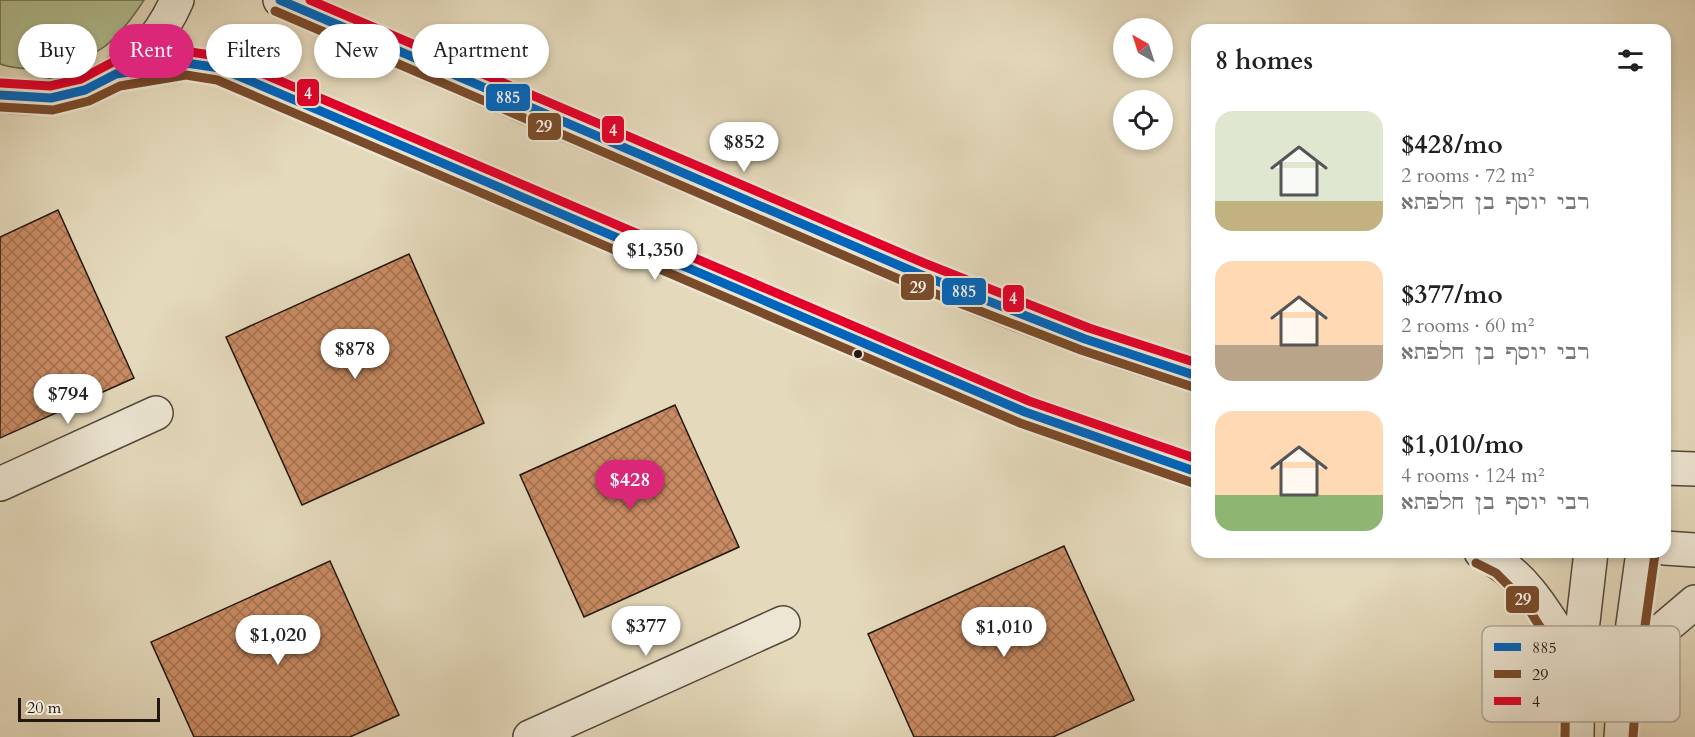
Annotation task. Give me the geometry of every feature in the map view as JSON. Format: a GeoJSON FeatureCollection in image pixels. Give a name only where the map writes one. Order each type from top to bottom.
{"type":"FeatureCollection","features":[{"type":"Feature","properties":{"kind":"street"},"geometry":{"type":"LineString","coordinates":[[163,24],[177,0]]}},
{"type":"Feature","properties":{"kind":"street"},"geometry":{"type":"LineString","coordinates":[[280,0],[927,279],[1130,356],[1191,374]]}},
{"type":"Feature","properties":{"kind":"street"},"geometry":{"type":"LineString","coordinates":[[194,65],[231,72],[1025,412],[1191,470]]}},
{"type":"Feature","properties":{"kind":"street"},"geometry":{"type":"LineString","coordinates":[[0,95],[51,98],[85,90],[109,78]]}},
{"type":"Feature","properties":{"kind":"street"},"geometry":{"type":"LineString","coordinates":[[0,484],[156,413]]}},
{"type":"Feature","properties":{"kind":"street"},"geometry":{"type":"LineString","coordinates":[[1671,468],[1695,469]]}},
{"type":"Feature","properties":{"kind":"street"},"geometry":{"type":"LineString","coordinates":[[1671,548],[1695,550]]}},
{"type":"Feature","properties":{"kind":"street"},"geometry":{"type":"LineString","coordinates":[[1493,558],[1503,563],[1532,593],[1553,626]]}},
{"type":"Feature","properties":{"kind":"street"},"geometry":{"type":"LineString","coordinates":[[1582,626],[1590,558]]}},
{"type":"Feature","properties":{"kind":"street"},"geometry":{"type":"LineString","coordinates":[[1633,626],[1642,558]]}},
{"type":"Feature","properties":{"kind":"street"},"geometry":{"type":"LineString","coordinates":[[1667,626],[1695,602]]}},
{"type":"Feature","properties":{"kind":"street"},"geometry":{"type":"LineString","coordinates":[[530,737],[783,623]]}},
{"type":"Feature","properties":{"kind":"street"},"geometry":{"type":"LineString","coordinates":[[1577,722],[1577,737]]}},
{"type":"Feature","properties":{"kind":"street"},"geometry":{"type":"LineString","coordinates":[[1621,737],[1622,722]]}},
{"type":"Feature","properties":{"kind":"green space"},"geometry":{"type":"Polygon","coordinates":[[[0,0],[144,0],[127,24],[109,24],[109,43],[97,51],[97,24],[18,24],[18,68],[0,64],[0,0]]]}},
{"type":"Feature","properties":{"kind":"building"},"geometry":{"type":"Polygon","coordinates":[[[58,210],[134,378],[0,438],[0,237],[58,210]]]}},
{"type":"Feature","properties":{"kind":"building"},"geometry":{"type":"Polygon","coordinates":[[[409,254],[484,423],[302,505],[226,337],[409,254]]]}},
{"type":"Feature","properties":{"kind":"building"},"geometry":{"type":"Polygon","coordinates":[[[675,405],[739,547],[584,617],[520,475],[675,405]]]}},
{"type":"Feature","properties":{"kind":"building"},"geometry":{"type":"Polygon","coordinates":[[[1064,546],[1134,700],[1053,737],[914,737],[868,634],[1064,546]]]}},
{"type":"Feature","properties":{"kind":"building"},"geometry":{"type":"Polygon","coordinates":[[[330,561],[399,715],[350,737],[194,737],[151,642],[330,561]]]}},
{"type":"Feature","properties":{"kind":"transit line","name":"885"},"geometry":{"type":"LineString","coordinates":[[280,0],[919,274],[1085,339],[1191,374]]}},
{"type":"Feature","properties":{"kind":"transit line","name":"4"},"geometry":{"type":"LineString","coordinates":[[310,0],[924,263],[1089,328],[1191,361]]}},
{"type":"Feature","properties":{"kind":"transit line","name":"29"},"geometry":{"type":"LineString","coordinates":[[275,11],[915,286],[1081,350],[1191,386]]}},
{"type":"Feature","properties":{"kind":"transit line","name":"4"},"geometry":{"type":"LineString","coordinates":[[1,83],[50,86],[81,79],[113,62],[184,51],[224,57],[1029,401],[1191,457]]}},
{"type":"Feature","properties":{"kind":"transit line","name":"885"},"geometry":{"type":"LineString","coordinates":[[0,95],[51,98],[85,90],[116,74],[186,63],[220,68],[1025,412],[1191,470]]}},
{"type":"Feature","properties":{"kind":"transit line","name":"29"},"geometry":{"type":"LineString","coordinates":[[0,107],[53,110],[89,101],[120,86],[186,75],[217,80],[1020,423],[1191,482]]}},
{"type":"Feature","properties":{"kind":"transit line","name":"29"},"geometry":{"type":"LineString","coordinates":[[1645,626],[1654,558]]}},
{"type":"Feature","properties":{"kind":"transit line","name":"29"},"geometry":{"type":"LineString","coordinates":[[1476,563],[1496,573],[1523,600],[1539,626]]}},
{"type":"Feature","properties":{"kind":"transit line","name":"29"},"geometry":{"type":"LineString","coordinates":[[1565,722],[1565,737]]}},
{"type":"Feature","properties":{"kind":"transit line","name":"29"},"geometry":{"type":"LineString","coordinates":[[1633,737],[1634,722]]}}]}
